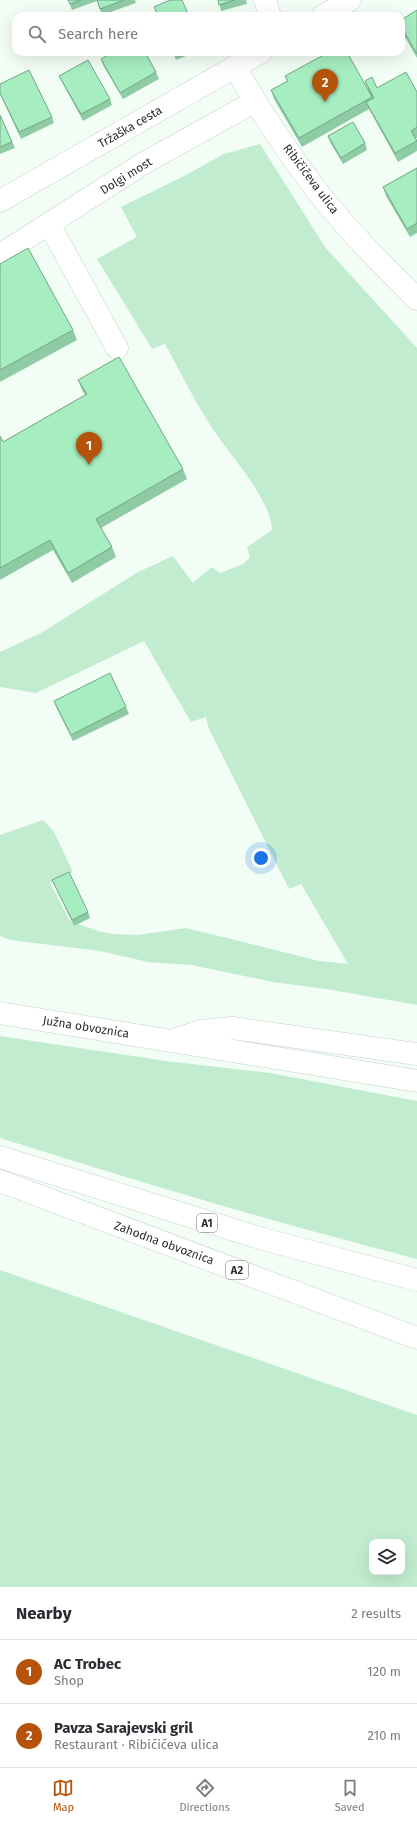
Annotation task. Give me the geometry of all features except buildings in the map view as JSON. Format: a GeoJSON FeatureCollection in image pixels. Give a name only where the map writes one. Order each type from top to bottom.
{"type":"FeatureCollection","features":[{"type":"Feature","properties":{"kind":"main road"},"geometry":{"type":"LineString","coordinates":[[265,0],[269,12]]}},
{"type":"Feature","properties":{"kind":"main road"},"geometry":{"type":"LineString","coordinates":[[330,12],[350,0]]}},
{"type":"Feature","properties":{"kind":"main road","name":"Tržaška cesta"},"geometry":{"type":"LineString","coordinates":[[0,202],[254,56]]}},
{"type":"Feature","properties":{"kind":"main road","name":"Ribičičeva ulica"},"geometry":{"type":"LineString","coordinates":[[235,66],[254,102],[322,197],[382,264],[417,299]]}},
{"type":"Feature","properties":{"kind":"main road","name":"Dolgi most"},"geometry":{"type":"LineString","coordinates":[[0,255],[144,163],[254,102]]}},
{"type":"Feature","properties":{"kind":"main road"},"geometry":{"type":"LineString","coordinates":[[48,224],[117,348]]}},
{"type":"Feature","properties":{"kind":"main road","name":"Južna obvoznica"},"geometry":{"type":"LineString","coordinates":[[0,1013],[172,1041]]}},
{"type":"Feature","properties":{"kind":"main road"},"geometry":{"type":"LineString","coordinates":[[172,1041],[201,1031],[232,1028],[417,1054]]}},
{"type":"Feature","properties":{"kind":"main road"},"geometry":{"type":"LineString","coordinates":[[172,1041],[417,1081]]}},
{"type":"Feature","properties":{"kind":"main road","name":"A1"},"geometry":{"type":"LineString","coordinates":[[0,1157],[263,1240],[417,1280]]}},
{"type":"Feature","properties":{"kind":"main road","name":"Zahodna obvoznica"},"geometry":{"type":"LineString","coordinates":[[0,1181],[417,1338]]}},
{"type":"Feature","properties":{"kind":"green space"},"geometry":{"type":"Polygon","coordinates":[[[260,144],[325,247],[417,348],[417,1005],[326,989],[273,982],[191,965],[148,962],[100,951],[10,940],[0,936],[0,835],[43,820],[54,832],[73,872],[50,883],[70,921],[101,932],[114,934],[138,935],[186,928],[319,961],[348,964],[301,884],[289,889],[209,729],[206,717],[191,722],[144,641],[36,693],[0,687],[0,652],[41,633],[138,572],[173,556],[193,583],[212,567],[220,573],[243,564],[250,557],[247,547],[272,530],[270,518],[258,493],[207,421],[165,344],[152,349],[97,259],[137,237],[121,207],[186,175],[224,154],[260,144]]]}},
{"type":"Feature","properties":{"kind":"green space"},"geometry":{"type":"Polygon","coordinates":[[[0,1036],[166,1061],[270,1073],[417,1101],[417,1259],[208,1202],[0,1138],[0,1036]]]}},
{"type":"Feature","properties":{"kind":"green space"},"geometry":{"type":"Polygon","coordinates":[[[0,1270],[417,1415],[417,1587],[0,1587],[0,1270]]]}},
{"type":"Feature","properties":{"kind":"place","name":"Pavza Sarajevski gril"},"geometry":{"type":"Point","coordinates":[325,102]}},
{"type":"Feature","properties":{"kind":"place","name":"AC Trobec"},"geometry":{"type":"Point","coordinates":[89,465]}}]}
